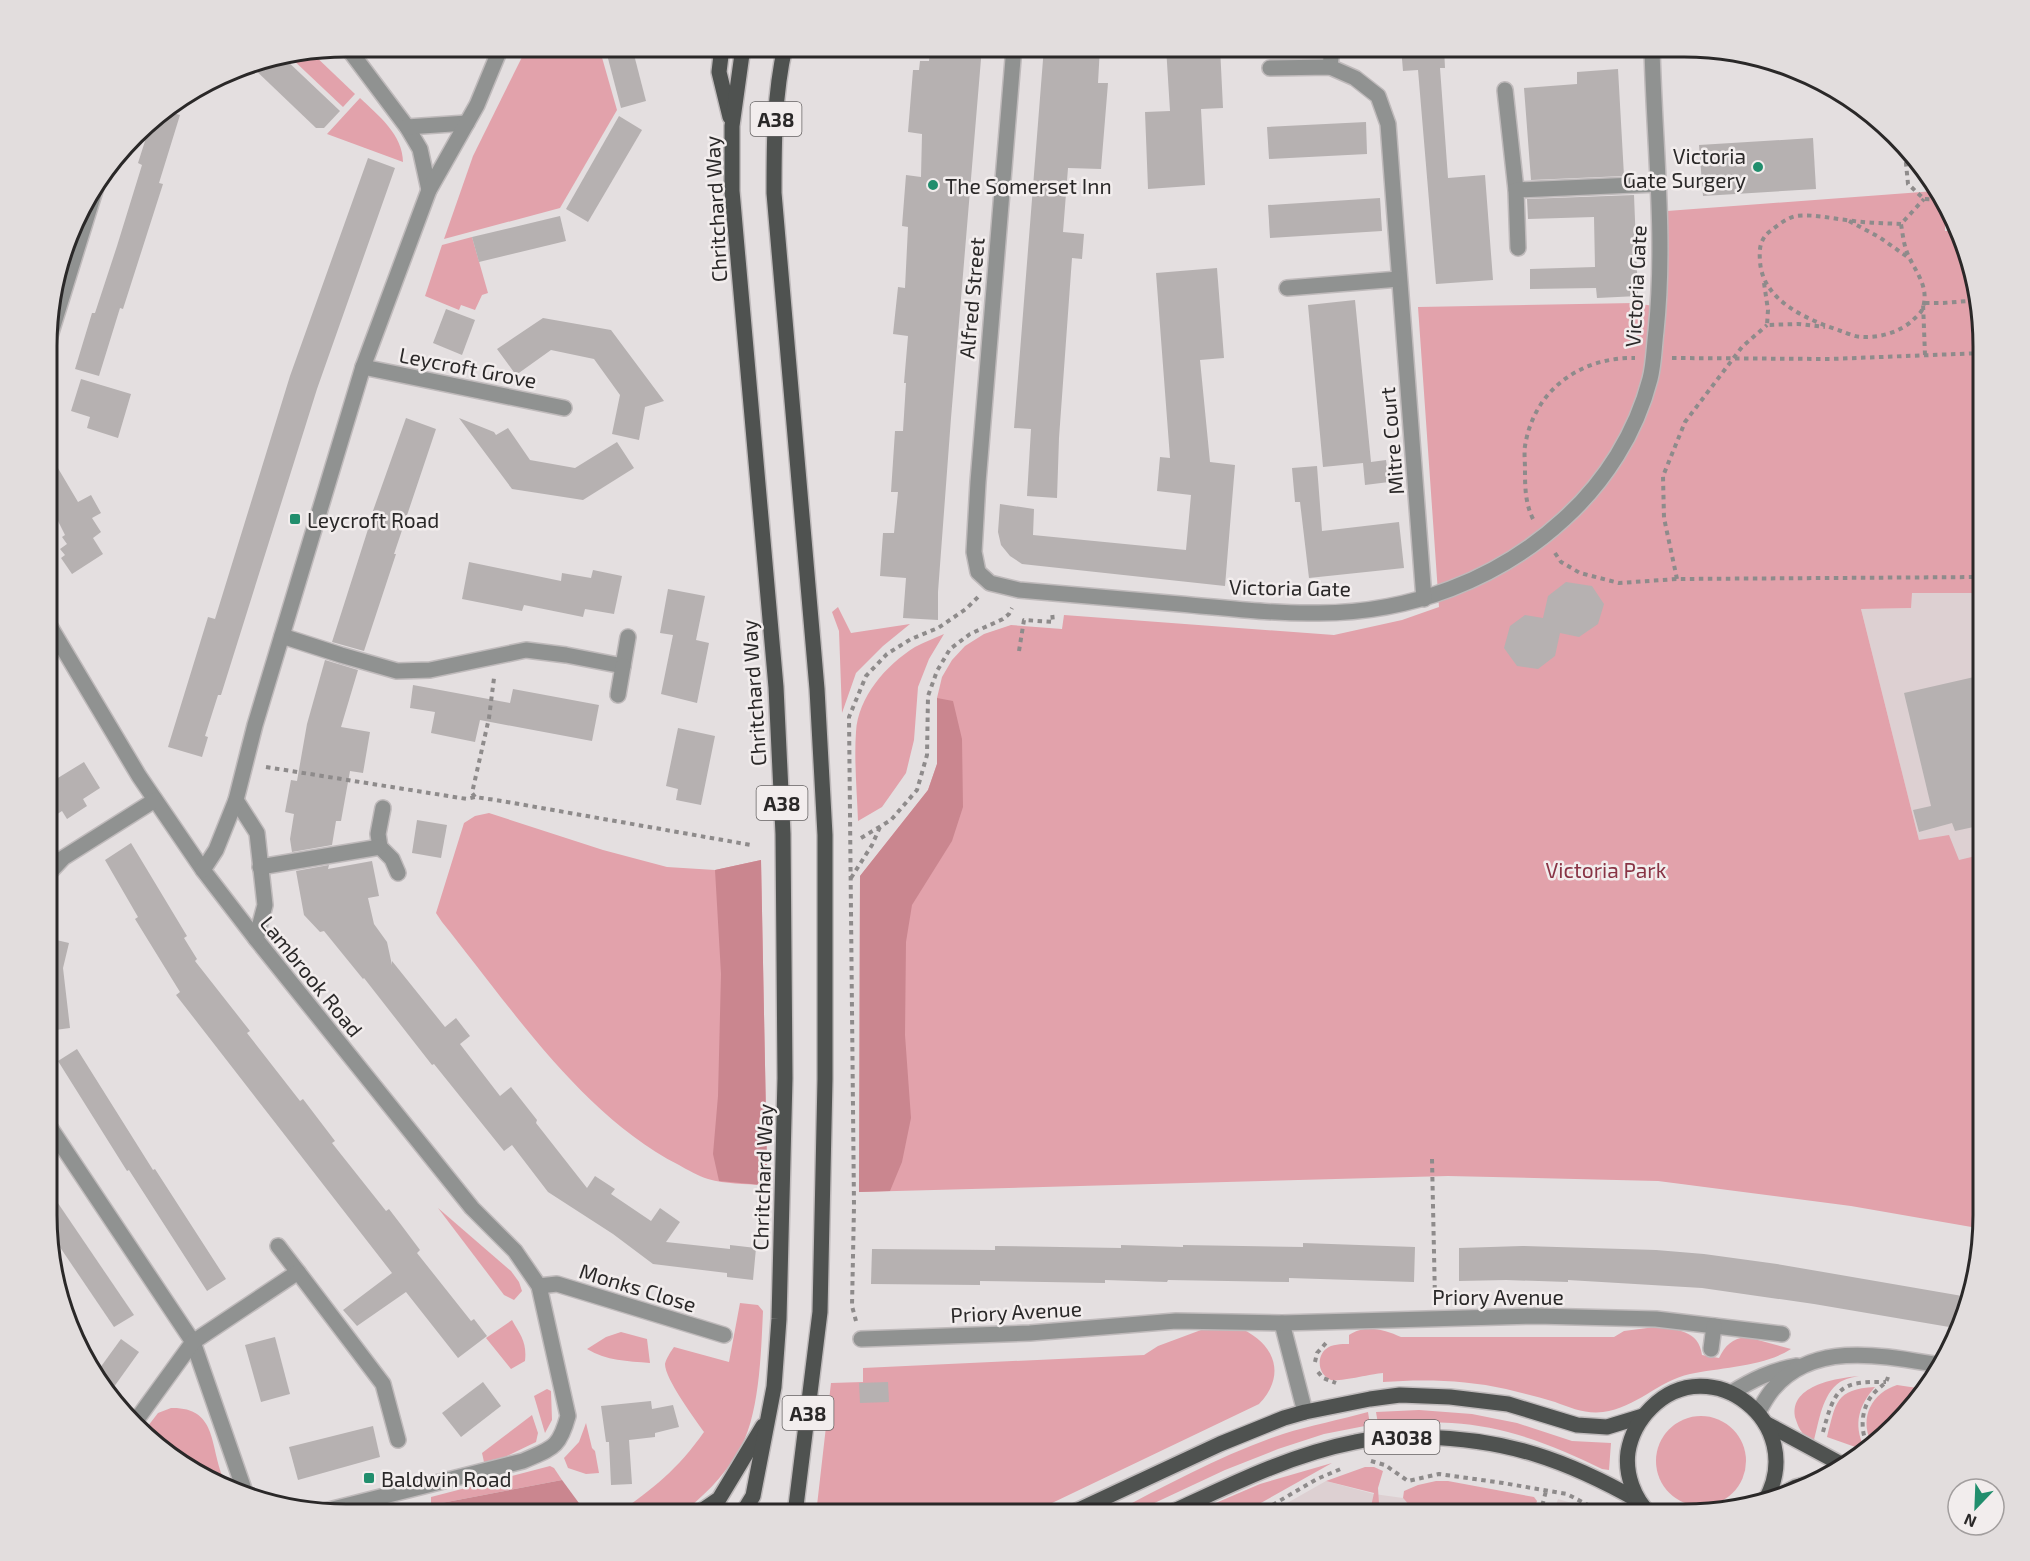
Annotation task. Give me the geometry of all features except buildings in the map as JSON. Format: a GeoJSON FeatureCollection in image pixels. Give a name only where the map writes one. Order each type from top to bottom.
{"type":"FeatureCollection","features":[{"type":"Feature","properties":{"kind":"main road"},"geometry":{"type":"LineString","coordinates":[[721,57],[719,72],[732,126]]}},
{"type":"Feature","properties":{"kind":"main road","name":"Chritchard Way"},"geometry":{"type":"LineString","coordinates":[[742,57],[732,126],[732,191],[776,687],[783,834],[785,1078],[779,1319],[770,1416],[753,1496],[748,1504]]}},
{"type":"Feature","properties":{"kind":"main road","name":"A38"},"geometry":{"type":"LineString","coordinates":[[783,57],[775,129],[774,193],[817,689],[825,835],[825,1080],[820,1311],[796,1504]]}},
{"type":"Feature","properties":{"kind":"main road","name":"A3038"},"geometry":{"type":"LineString","coordinates":[[1641,1504],[1628,1473],[1627,1458],[1630,1443],[1642,1416],[1657,1402],[1674,1393],[1693,1388],[1712,1388],[1731,1393],[1748,1403],[1762,1417],[1816,1452],[1835,1461]]}},
{"type":"Feature","properties":{"kind":"main road","name":"A3038"},"geometry":{"type":"LineString","coordinates":[[1091,1504],[1220,1444],[1305,1412],[1400,1395],[1450,1397],[1508,1404],[1576,1425],[1607,1427],[1642,1416]]}},
{"type":"Feature","properties":{"kind":"main road"},"geometry":{"type":"LineString","coordinates":[[712,1504],[719,1499],[770,1416]]}},
{"type":"Feature","properties":{"kind":"main road"},"geometry":{"type":"LineString","coordinates":[[1762,1417],[1776,1449],[1775,1478],[1769,1491]]}},
{"type":"Feature","properties":{"kind":"main road","name":"A3038"},"geometry":{"type":"LineString","coordinates":[[1190,1504],[1264,1470],[1308,1454],[1355,1442],[1403,1437],[1454,1438],[1503,1445],[1531,1452],[1593,1476],[1639,1501]]}},
{"type":"Feature","properties":{"kind":"street"},"geometry":{"type":"LineString","coordinates":[[355,57],[407,127],[420,149],[429,190]]}},
{"type":"Feature","properties":{"kind":"street"},"geometry":{"type":"LineString","coordinates":[[203,870],[216,850],[236,800],[244,764],[363,367],[429,190],[477,105],[497,57]]}},
{"type":"Feature","properties":{"kind":"street","name":"Alfred Street"},"geometry":{"type":"LineString","coordinates":[[990,583],[978,572],[974,552],[980,448],[1013,57]]}},
{"type":"Feature","properties":{"kind":"street"},"geometry":{"type":"LineString","coordinates":[[1330,67],[1331,57]]}},
{"type":"Feature","properties":{"kind":"street","name":"Victoria Gate"},"geometry":{"type":"LineString","coordinates":[[990,583],[1019,590],[1050,593],[1320,613],[1376,609],[1424,599],[1495,570],[1544,538],[1599,483],[1632,430],[1650,378],[1658,310],[1662,245],[1652,57]]}},
{"type":"Feature","properties":{"kind":"street","name":"Mitre Court"},"geometry":{"type":"LineString","coordinates":[[1270,68],[1330,67],[1355,78],[1378,96],[1388,124],[1424,599]]}},
{"type":"Feature","properties":{"kind":"street"},"geometry":{"type":"LineString","coordinates":[[1506,90],[1516,190],[1518,249]]}},
{"type":"Feature","properties":{"kind":"street"},"geometry":{"type":"LineString","coordinates":[[407,127],[467,123]]}},
{"type":"Feature","properties":{"kind":"street"},"geometry":{"type":"LineString","coordinates":[[1516,190],[1658,184]]}},
{"type":"Feature","properties":{"kind":"street"},"geometry":{"type":"LineString","coordinates":[[61,302],[85,222]]}},
{"type":"Feature","properties":{"kind":"street"},"geometry":{"type":"LineString","coordinates":[[1287,288],[1399,279]]}},
{"type":"Feature","properties":{"kind":"street","name":"Leycroft Grove"},"geometry":{"type":"LineString","coordinates":[[363,367],[564,408]]}},
{"type":"Feature","properties":{"kind":"street"},"geometry":{"type":"LineString","coordinates":[[282,636],[397,670],[430,670],[526,650],[623,666]]}},
{"type":"Feature","properties":{"kind":"street"},"geometry":{"type":"LineString","coordinates":[[618,695],[628,637]]}},
{"type":"Feature","properties":{"kind":"street","name":"Lambrook Road"},"geometry":{"type":"LineString","coordinates":[[57,638],[154,800],[203,870],[255,939],[472,1208],[515,1251],[538,1286],[568,1416],[562,1436],[551,1448],[523,1461],[353,1504]]}},
{"type":"Feature","properties":{"kind":"street"},"geometry":{"type":"LineString","coordinates":[[57,864],[63,858],[154,800]]}},
{"type":"Feature","properties":{"kind":"street"},"geometry":{"type":"LineString","coordinates":[[236,800],[257,833],[265,904],[255,939]]}},
{"type":"Feature","properties":{"kind":"street"},"geometry":{"type":"LineString","coordinates":[[383,808],[378,834],[380,847],[392,859],[398,873]]}},
{"type":"Feature","properties":{"kind":"street"},"geometry":{"type":"LineString","coordinates":[[260,867],[380,847]]}},
{"type":"Feature","properties":{"kind":"street"},"geometry":{"type":"LineString","coordinates":[[57,1138],[193,1342],[242,1485]]}},
{"type":"Feature","properties":{"kind":"street"},"geometry":{"type":"LineString","coordinates":[[278,1246],[383,1384],[398,1440]]}},
{"type":"Feature","properties":{"kind":"street"},"geometry":{"type":"LineString","coordinates":[[139,1416],[193,1342],[298,1272]]}},
{"type":"Feature","properties":{"kind":"street","name":"Monks Close"},"geometry":{"type":"LineString","coordinates":[[538,1286],[557,1284],[724,1335]]}},
{"type":"Feature","properties":{"kind":"street","name":"Priory Avenue"},"geometry":{"type":"LineString","coordinates":[[861,1339],[1029,1333],[1176,1321],[1282,1323],[1536,1316],[1656,1319],[1782,1334]]}},
{"type":"Feature","properties":{"kind":"street"},"geometry":{"type":"LineString","coordinates":[[1282,1323],[1305,1412]]}},
{"type":"Feature","properties":{"kind":"street"},"geometry":{"type":"LineString","coordinates":[[1711,1349],[1714,1326]]}},
{"type":"Feature","properties":{"kind":"street"},"geometry":{"type":"LineString","coordinates":[[1731,1393],[1760,1377],[1784,1368],[1806,1365],[1846,1354],[1891,1357],[1931,1364]]}},
{"type":"Feature","properties":{"kind":"street"},"geometry":{"type":"LineString","coordinates":[[1762,1417],[1774,1388],[1789,1375],[1806,1365]]}},
{"type":"Feature","properties":{"kind":"path"},"geometry":{"type":"LineString","coordinates":[[1906,162],[1908,184],[1924,199],[1932,199]]}},
{"type":"Feature","properties":{"kind":"path"},"geometry":{"type":"LineString","coordinates":[[1901,224],[1924,199]]}},
{"type":"Feature","properties":{"kind":"path"},"geometry":{"type":"LineString","coordinates":[[1767,325],[1768,310],[1759,251],[1763,237],[1778,224],[1794,216],[1822,216],[1901,224]]}},
{"type":"Feature","properties":{"kind":"path"},"geometry":{"type":"LineString","coordinates":[[1847,220],[1879,237],[1910,258]]}},
{"type":"Feature","properties":{"kind":"path"},"geometry":{"type":"LineString","coordinates":[[1764,279],[1775,297],[1802,315],[1861,337],[1884,335],[1906,326],[1921,312],[1925,297],[1921,278],[1910,258],[1901,224]]}},
{"type":"Feature","properties":{"kind":"path"},"geometry":{"type":"LineString","coordinates":[[1923,303],[1969,301]]}},
{"type":"Feature","properties":{"kind":"path"},"geometry":{"type":"LineString","coordinates":[[1923,303],[1924,355]]}},
{"type":"Feature","properties":{"kind":"path"},"geometry":{"type":"LineString","coordinates":[[1677,579],[1664,518],[1663,476],[1685,422],[1742,347],[1767,325],[1798,324],[1831,327]]}},
{"type":"Feature","properties":{"kind":"path"},"geometry":{"type":"LineString","coordinates":[[1973,353],[1830,359],[1619,358],[1587,365],[1559,381],[1536,412],[1526,446],[1524,491],[1531,515],[1561,562],[1580,573],[1619,583],[1677,579],[1973,577]]}},
{"type":"Feature","properties":{"kind":"path"},"geometry":{"type":"LineString","coordinates":[[861,1339],[852,1306],[854,1206],[849,717],[866,676],[887,654],[911,639],[938,628],[966,609],[990,583]]}},
{"type":"Feature","properties":{"kind":"path"},"geometry":{"type":"LineString","coordinates":[[861,838],[891,820],[917,790],[927,755],[927,696],[937,671],[950,649],[970,634],[1009,614],[1019,590]]}},
{"type":"Feature","properties":{"kind":"path"},"geometry":{"type":"LineString","coordinates":[[1019,651],[1024,620],[1053,622],[1050,593]]}},
{"type":"Feature","properties":{"kind":"path"},"geometry":{"type":"LineString","coordinates":[[475,797],[472,793],[489,718],[496,656]]}},
{"type":"Feature","properties":{"kind":"path"},"geometry":{"type":"LineString","coordinates":[[244,764],[467,799],[475,797],[502,801],[751,845]]}},
{"type":"Feature","properties":{"kind":"path"},"geometry":{"type":"LineString","coordinates":[[850,880],[872,845],[880,826]]}},
{"type":"Feature","properties":{"kind":"path"},"geometry":{"type":"LineString","coordinates":[[1432,1159],[1436,1317]]}},
{"type":"Feature","properties":{"kind":"path"},"geometry":{"type":"LineString","coordinates":[[1333,1341],[1321,1347],[1315,1362],[1316,1370],[1332,1383],[1340,1383]]}},
{"type":"Feature","properties":{"kind":"path"},"geometry":{"type":"LineString","coordinates":[[1865,1439],[1863,1416],[1870,1398],[1887,1382],[1891,1357]]}},
{"type":"Feature","properties":{"kind":"path"},"geometry":{"type":"LineString","coordinates":[[1816,1452],[1830,1404],[1842,1388],[1863,1381],[1887,1382]]}},
{"type":"Feature","properties":{"kind":"path"},"geometry":{"type":"LineString","coordinates":[[1364,1462],[1379,1462],[1408,1481],[1439,1474],[1567,1494],[1588,1504]]}},
{"type":"Feature","properties":{"kind":"path"},"geometry":{"type":"LineString","coordinates":[[1274,1504],[1317,1479],[1351,1466]]}},
{"type":"Feature","properties":{"kind":"path"},"geometry":{"type":"LineString","coordinates":[[1543,1504],[1546,1491]]}},
{"type":"Feature","properties":{"kind":"shaded area"},"geometry":{"type":"Polygon","coordinates":[[[1911,593],[1973,593],[1973,1055],[1861,609],[1911,608],[1911,593]]]}},
{"type":"Feature","properties":{"kind":"shaded area"},"geometry":{"type":"Polygon","coordinates":[[[937,698],[953,701],[962,739],[963,807],[952,841],[912,905],[906,942],[905,1035],[911,1118],[902,1162],[890,1191],[859,1192],[860,876],[928,790],[937,764],[937,698]]]}},
{"type":"Feature","properties":{"kind":"shaded area"},"geometry":{"type":"Polygon","coordinates":[[[761,860],[767,1167],[762,1185],[719,1181],[713,1154],[718,1096],[721,974],[715,870],[761,860]]]}},
{"type":"Feature","properties":{"kind":"shaded area"},"geometry":{"type":"Polygon","coordinates":[[[562,1480],[580,1504],[436,1504],[562,1480]]]}},
{"type":"Feature","properties":{"kind":"shaded area"},"geometry":{"type":"Polygon","coordinates":[[[1326,1481],[1374,1494],[1403,1498],[1408,1504],[1286,1504],[1326,1481]]]}},
{"type":"Feature","properties":{"kind":"shaded area"},"geometry":{"type":"Polygon","coordinates":[[[1558,1499],[1575,1504],[1556,1504],[1558,1499]]]}},
{"type":"Feature","properties":{"kind":"green space"},"geometry":{"type":"Polygon","coordinates":[[[522,57],[602,57],[617,110],[560,208],[444,239],[473,156],[522,57]]]}},
{"type":"Feature","properties":{"kind":"green space"},"geometry":{"type":"Polygon","coordinates":[[[318,59],[355,94],[343,107],[295,62],[318,59]]]}},
{"type":"Feature","properties":{"kind":"green space"},"geometry":{"type":"Polygon","coordinates":[[[360,98],[394,134],[402,152],[403,162],[327,134],[360,98]]]}},
{"type":"Feature","properties":{"kind":"green space","name":"Victoria Park"},"geometry":{"type":"Polygon","coordinates":[[[1927,192],[1943,218],[1945,231],[1949,231],[1958,253],[1971,309],[1973,346],[1973,593],[1912,593],[1911,608],[1861,609],[1919,840],[1949,835],[1959,860],[1973,857],[1972,1227],[1851,1206],[1658,1181],[1448,1176],[859,1192],[860,876],[928,790],[937,764],[937,698],[942,677],[952,660],[965,646],[984,634],[1011,625],[1062,629],[1064,615],[1334,635],[1402,620],[1439,607],[1418,307],[1634,303],[1667,308],[1667,211],[1927,192]]]}},
{"type":"Feature","properties":{"kind":"green space"},"geometry":{"type":"Polygon","coordinates":[[[472,237],[488,293],[482,295],[475,310],[461,305],[459,310],[425,296],[442,245],[472,237]]]}},
{"type":"Feature","properties":{"kind":"green space"},"geometry":{"type":"Polygon","coordinates":[[[838,607],[851,633],[910,624],[883,646],[856,673],[842,713],[839,631],[832,612],[838,607]]]}},
{"type":"Feature","properties":{"kind":"green space"},"geometry":{"type":"Polygon","coordinates":[[[944,634],[929,659],[918,687],[914,740],[906,773],[882,807],[858,821],[855,743],[862,706],[875,683],[904,654],[944,634]]]}},
{"type":"Feature","properties":{"kind":"green space"},"geometry":{"type":"Polygon","coordinates":[[[489,813],[603,850],[667,867],[715,870],[761,860],[767,1167],[762,1185],[735,1184],[701,1176],[643,1144],[610,1118],[549,1056],[442,922],[436,913],[464,823],[475,816],[489,813]]]}},
{"type":"Feature","properties":{"kind":"green space"},"geometry":{"type":"Polygon","coordinates":[[[438,1208],[511,1271],[522,1291],[514,1300],[504,1295],[438,1208]]]}},
{"type":"Feature","properties":{"kind":"green space"},"geometry":{"type":"Polygon","coordinates":[[[740,1303],[758,1305],[763,1311],[758,1385],[750,1423],[737,1454],[712,1487],[693,1504],[631,1504],[664,1478],[704,1432],[681,1399],[666,1371],[665,1364],[674,1347],[729,1362],[740,1303]]]}},
{"type":"Feature","properties":{"kind":"green space"},"geometry":{"type":"Polygon","coordinates":[[[512,1320],[523,1339],[525,1361],[511,1369],[486,1338],[512,1320]]]}},
{"type":"Feature","properties":{"kind":"green space"},"geometry":{"type":"Polygon","coordinates":[[[1655,1327],[1685,1332],[1696,1340],[1702,1355],[1719,1358],[1730,1343],[1747,1337],[1791,1349],[1768,1360],[1678,1377],[1637,1400],[1615,1410],[1603,1412],[1578,1410],[1506,1389],[1460,1382],[1383,1382],[1383,1373],[1331,1380],[1323,1374],[1320,1366],[1321,1357],[1326,1349],[1334,1345],[1349,1344],[1349,1335],[1368,1329],[1381,1330],[1401,1337],[1614,1337],[1624,1331],[1655,1327]]]}},
{"type":"Feature","properties":{"kind":"green space"},"geometry":{"type":"Polygon","coordinates":[[[1242,1329],[1263,1344],[1273,1362],[1274,1372],[1273,1383],[1259,1404],[1050,1504],[817,1504],[831,1383],[863,1382],[863,1368],[1144,1355],[1158,1346],[1201,1330],[1242,1329]]]}},
{"type":"Feature","properties":{"kind":"green space"},"geometry":{"type":"Polygon","coordinates":[[[621,1332],[647,1339],[650,1363],[610,1358],[587,1349],[606,1337],[621,1332]]]}},
{"type":"Feature","properties":{"kind":"green space"},"geometry":{"type":"Polygon","coordinates":[[[1859,1376],[1842,1381],[1829,1394],[1822,1409],[1814,1440],[1800,1430],[1795,1408],[1798,1399],[1805,1392],[1826,1382],[1859,1376]]]}},
{"type":"Feature","properties":{"kind":"green space"},"geometry":{"type":"Polygon","coordinates":[[[1897,1385],[1915,1388],[1888,1419],[1869,1436],[1866,1424],[1870,1407],[1888,1389],[1897,1385]]]}},
{"type":"Feature","properties":{"kind":"green space"},"geometry":{"type":"Polygon","coordinates":[[[1875,1387],[1859,1415],[1858,1423],[1862,1442],[1856,1447],[1827,1437],[1839,1400],[1852,1391],[1875,1387]]]}},
{"type":"Feature","properties":{"kind":"green space"},"geometry":{"type":"Polygon","coordinates":[[[547,1389],[551,1391],[552,1420],[545,1433],[534,1396],[547,1389]]]}},
{"type":"Feature","properties":{"kind":"green space"},"geometry":{"type":"Polygon","coordinates":[[[171,1408],[186,1409],[204,1420],[209,1429],[223,1476],[170,1444],[149,1425],[158,1413],[171,1408]]]}},
{"type":"Feature","properties":{"kind":"green space"},"geometry":{"type":"Polygon","coordinates":[[[1419,1410],[1472,1414],[1517,1423],[1572,1441],[1611,1443],[1609,1470],[1548,1445],[1491,1428],[1443,1422],[1378,1424],[1376,1412],[1419,1410]]]}},
{"type":"Feature","properties":{"kind":"green space"},"geometry":{"type":"Polygon","coordinates":[[[1368,1412],[1370,1425],[1324,1434],[1278,1449],[1225,1470],[1152,1504],[1131,1504],[1239,1451],[1294,1431],[1368,1412]]]}},
{"type":"Feature","properties":{"kind":"green space"},"geometry":{"type":"Polygon","coordinates":[[[532,1415],[538,1433],[536,1442],[505,1457],[484,1462],[482,1453],[532,1415]]]}},
{"type":"Feature","properties":{"kind":"green space"},"geometry":{"type":"Polygon","coordinates":[[[1701,1416],[1726,1423],[1739,1436],[1745,1452],[1745,1470],[1739,1486],[1720,1502],[1684,1503],[1669,1493],[1659,1478],[1656,1461],[1659,1444],[1669,1429],[1684,1419],[1701,1416]]]}},
{"type":"Feature","properties":{"kind":"green space"},"geometry":{"type":"Polygon","coordinates":[[[586,1423],[599,1473],[586,1474],[568,1468],[564,1458],[579,1442],[586,1423]]]}},
{"type":"Feature","properties":{"kind":"green space"},"geometry":{"type":"Polygon","coordinates":[[[1332,1463],[1259,1504],[1213,1504],[1260,1484],[1332,1463]]]}},
{"type":"Feature","properties":{"kind":"green space"},"geometry":{"type":"Polygon","coordinates":[[[550,1466],[562,1480],[436,1504],[431,1504],[431,1497],[550,1466]]]}},
{"type":"Feature","properties":{"kind":"green space"},"geometry":{"type":"Polygon","coordinates":[[[1365,1467],[1374,1467],[1383,1471],[1378,1488],[1379,1504],[1372,1504],[1374,1493],[1326,1481],[1365,1467]]]}},
{"type":"Feature","properties":{"kind":"green space"},"geometry":{"type":"Polygon","coordinates":[[[1448,1481],[1534,1497],[1537,1501],[1536,1504],[1408,1504],[1403,1498],[1404,1491],[1418,1485],[1448,1481]]]}},
{"type":"Feature","properties":{"kind":"place","name":"Victoria Gate Surgery"},"geometry":{"type":"Point","coordinates":[1758,167]}},
{"type":"Feature","properties":{"kind":"place","name":"The Somerset Inn"},"geometry":{"type":"Point","coordinates":[933,185]}},
{"type":"Feature","properties":{"kind":"place","name":"Leycroft Road"},"geometry":{"type":"Point","coordinates":[295,519]}},
{"type":"Feature","properties":{"kind":"place","name":"Baldwin Road"},"geometry":{"type":"Point","coordinates":[369,1478]}}]}
